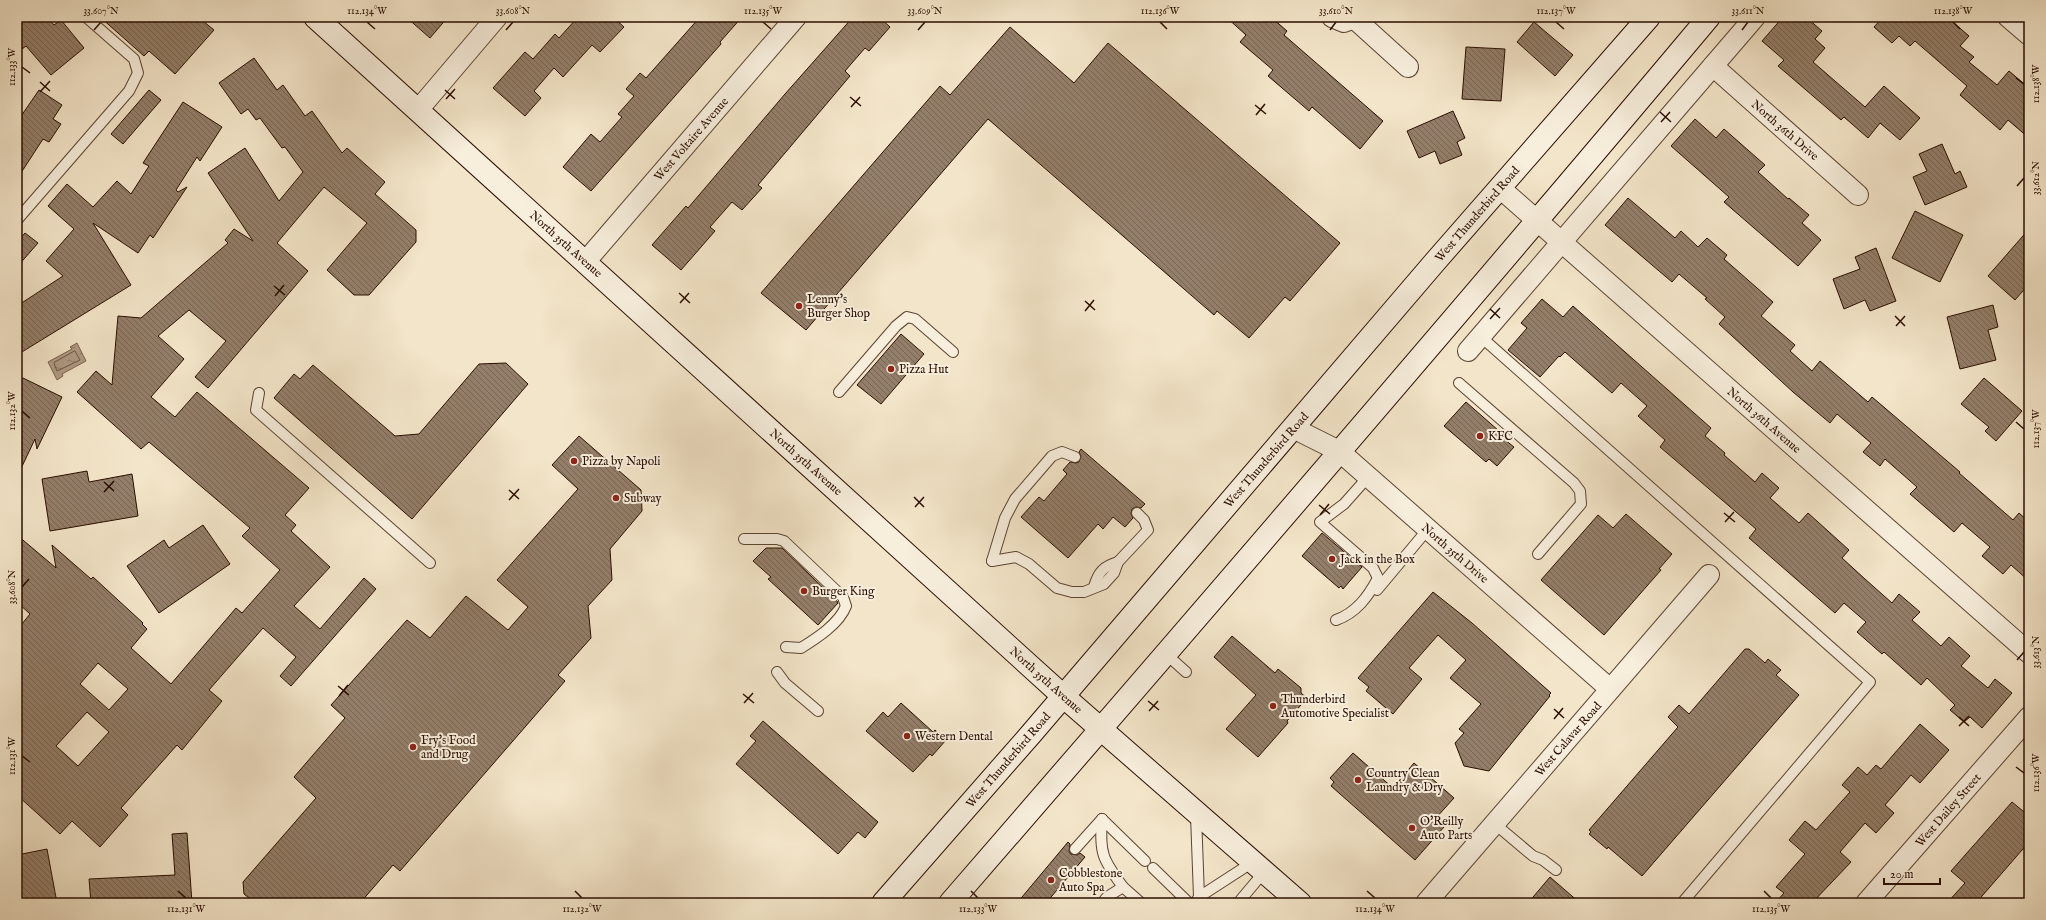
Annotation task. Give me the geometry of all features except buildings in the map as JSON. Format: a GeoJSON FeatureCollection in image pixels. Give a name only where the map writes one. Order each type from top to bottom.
{"type":"FeatureCollection","features":[{"type":"Feature","properties":{"kind":"main road","name":"North 35th Avenue"},"geometry":{"type":"LineString","coordinates":[[315,17],[586,261],[1063,696],[1300,903]]}},
{"type":"Feature","properties":{"kind":"main road","name":"West Thunderbird Road"},"geometry":{"type":"LineString","coordinates":[[883,903],[1649,17]]}},
{"type":"Feature","properties":{"kind":"main road"},"geometry":{"type":"LineString","coordinates":[[950,903],[1101,730],[1538,221],[1709,17]]}},
{"type":"Feature","properties":{"kind":"street"},"geometry":{"type":"LineString","coordinates":[[418,110],[497,17]]}},
{"type":"Feature","properties":{"kind":"street","name":"West Voltaire Avenue"},"geometry":{"type":"LineString","coordinates":[[586,261],[796,17]]}},
{"type":"Feature","properties":{"kind":"street"},"geometry":{"type":"LineString","coordinates":[[1474,343],[1755,17]]}},
{"type":"Feature","properties":{"kind":"street"},"geometry":{"type":"LineString","coordinates":[[2008,17],[2029,35]]}},
{"type":"Feature","properties":{"kind":"street"},"geometry":{"type":"LineString","coordinates":[[1347,19],[1408,66]]}},
{"type":"Feature","properties":{"kind":"street","name":"North 36th Drive"},"geometry":{"type":"LineString","coordinates":[[1712,66],[1858,195]]}},
{"type":"Feature","properties":{"kind":"street","name":"North 36th Avenue"},"geometry":{"type":"LineString","coordinates":[[1500,188],[2029,653]]}},
{"type":"Feature","properties":{"kind":"street","name":"North 35th Drive"},"geometry":{"type":"LineString","coordinates":[[1293,428],[1339,451],[1610,689]]}},
{"type":"Feature","properties":{"kind":"street","name":"West Calavar Road"},"geometry":{"type":"LineString","coordinates":[[1426,903],[1709,575]]}},
{"type":"Feature","properties":{"kind":"street","name":"West Dailey Street"},"geometry":{"type":"LineString","coordinates":[[1866,903],[2029,717]]}},
{"type":"Feature","properties":{"kind":"lane"},"geometry":{"type":"LineString","coordinates":[[17,220],[130,91],[138,73],[134,59],[86,17]]}},
{"type":"Feature","properties":{"kind":"lane"},"geometry":{"type":"LineString","coordinates":[[839,392],[896,326],[907,317],[915,319],[953,352]]}},
{"type":"Feature","properties":{"kind":"lane"},"geometry":{"type":"LineString","coordinates":[[1474,343],[1870,682],[1682,903]]}},
{"type":"Feature","properties":{"kind":"lane"},"geometry":{"type":"LineString","coordinates":[[1459,383],[1574,483],[1580,491],[1581,504],[1538,554]]}},
{"type":"Feature","properties":{"kind":"lane"},"geometry":{"type":"LineString","coordinates":[[259,393],[256,410],[430,563]]}},
{"type":"Feature","properties":{"kind":"lane"},"geometry":{"type":"LineString","coordinates":[[1075,457],[1062,452],[1052,456],[1015,499],[1005,518],[992,561],[1016,557],[1029,564],[1057,588],[1072,592],[1084,592],[1104,584],[1114,573],[1118,562],[1148,530],[1144,520],[1138,513]]}},
{"type":"Feature","properties":{"kind":"lane"},"geometry":{"type":"LineString","coordinates":[[1368,477],[1344,504],[1320,522],[1373,568],[1378,578],[1368,596],[1353,613],[1336,620],[1340,623],[1355,617],[1428,529]]}},
{"type":"Feature","properties":{"kind":"lane"},"geometry":{"type":"LineString","coordinates":[[744,539],[777,539],[784,541],[844,597],[846,606],[843,614],[833,624],[801,648],[786,647]]}},
{"type":"Feature","properties":{"kind":"lane"},"geometry":{"type":"LineString","coordinates":[[1166,654],[1186,672]]}},
{"type":"Feature","properties":{"kind":"lane"},"geometry":{"type":"LineString","coordinates":[[777,672],[785,683],[818,712]]}},
{"type":"Feature","properties":{"kind":"lane"},"geometry":{"type":"LineString","coordinates":[[1196,813],[1197,900],[1259,867]]}},
{"type":"Feature","properties":{"kind":"lane"},"geometry":{"type":"LineString","coordinates":[[1076,849],[1102,819]]}},
{"type":"Feature","properties":{"kind":"lane"},"geometry":{"type":"LineString","coordinates":[[1102,819],[1189,903]]}},
{"type":"Feature","properties":{"kind":"lane"},"geometry":{"type":"LineString","coordinates":[[1102,819],[1100,844],[1106,865],[1123,887],[1141,903]]}},
{"type":"Feature","properties":{"kind":"lane"},"geometry":{"type":"LineString","coordinates":[[1495,824],[1533,856],[1544,860],[1556,870]]}},
{"type":"Feature","properties":{"kind":"lane"},"geometry":{"type":"LineString","coordinates":[[1238,903],[1259,867]]}},
{"type":"Feature","properties":{"kind":"lane"},"geometry":{"type":"LineString","coordinates":[[1102,903],[1107,897],[1123,887]]}},
{"type":"Feature","properties":{"kind":"water"},"geometry":{"type":"Polygon","coordinates":[[[77,343],[86,361],[62,374],[63,376],[57,380],[48,362],[72,349],[70,347],[77,343]]]}},
{"type":"Feature","properties":{"kind":"place","name":"Lenny's Burger Shop"},"geometry":{"type":"Point","coordinates":[799,306]}},
{"type":"Feature","properties":{"kind":"place","name":"Pizza Hut"},"geometry":{"type":"Point","coordinates":[891,369]}},
{"type":"Feature","properties":{"kind":"place","name":"KFC"},"geometry":{"type":"Point","coordinates":[1480,436]}},
{"type":"Feature","properties":{"kind":"place","name":"Pizza by Napoli"},"geometry":{"type":"Point","coordinates":[574,461]}},
{"type":"Feature","properties":{"kind":"place","name":"Subway"},"geometry":{"type":"Point","coordinates":[616,498]}},
{"type":"Feature","properties":{"kind":"place","name":"Jack in the Box"},"geometry":{"type":"Point","coordinates":[1332,559]}},
{"type":"Feature","properties":{"kind":"place","name":"Burger King"},"geometry":{"type":"Point","coordinates":[804,591]}},
{"type":"Feature","properties":{"kind":"place","name":"Thunderbird Automotive Specialist"},"geometry":{"type":"Point","coordinates":[1273,706]}},
{"type":"Feature","properties":{"kind":"place","name":"Western Dental"},"geometry":{"type":"Point","coordinates":[907,736]}},
{"type":"Feature","properties":{"kind":"place","name":"Fry's Food and Drug"},"geometry":{"type":"Point","coordinates":[413,747]}},
{"type":"Feature","properties":{"kind":"place","name":"Country Clean Laundry & Dry"},"geometry":{"type":"Point","coordinates":[1358,780]}},
{"type":"Feature","properties":{"kind":"place","name":"O'Reilly Auto Parts"},"geometry":{"type":"Point","coordinates":[1412,828]}},
{"type":"Feature","properties":{"kind":"place","name":"Cobblestone Auto Spa"},"geometry":{"type":"Point","coordinates":[1051,880]}}]}
